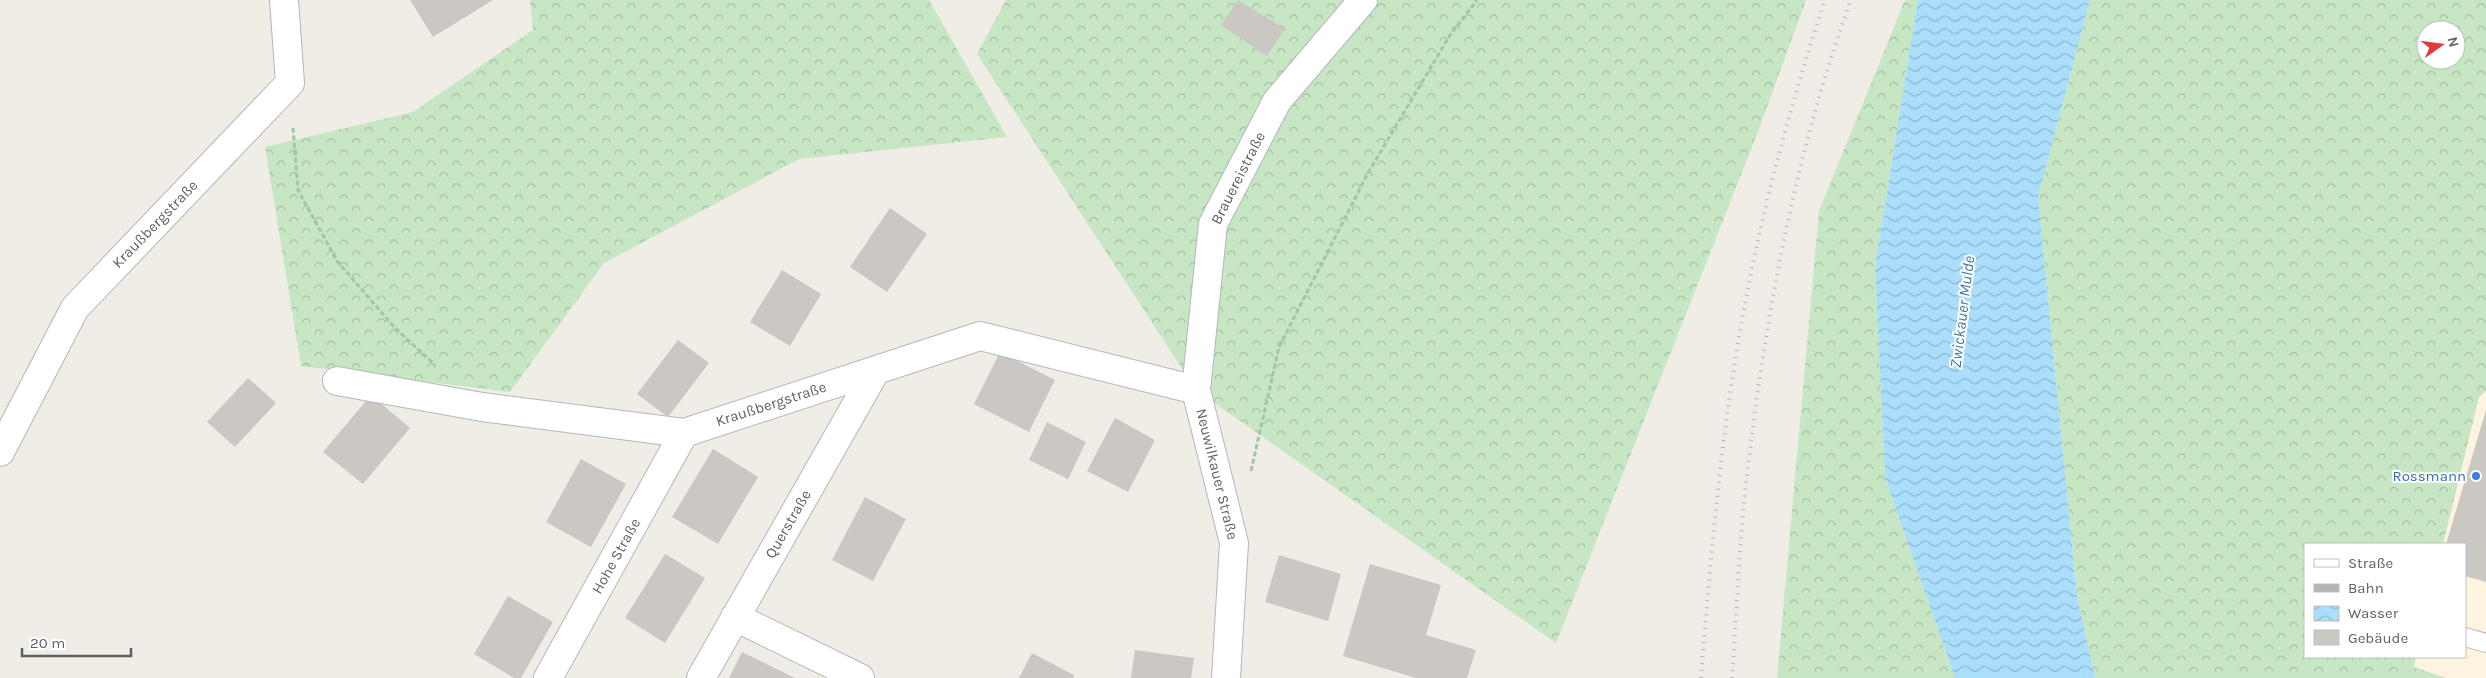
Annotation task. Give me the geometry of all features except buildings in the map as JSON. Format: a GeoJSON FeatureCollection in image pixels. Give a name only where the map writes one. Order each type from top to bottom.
{"type":"FeatureCollection","features":[{"type":"Feature","properties":{"kind":"street"},"geometry":{"type":"LineString","coordinates":[[284,0],[290,83]]}},
{"type":"Feature","properties":{"kind":"street","name":"Brauereistraße"},"geometry":{"type":"LineString","coordinates":[[1196,390],[1212,224],[1277,101],[1363,0]]}},
{"type":"Feature","properties":{"kind":"street","name":"Kraußbergstraße"},"geometry":{"type":"LineString","coordinates":[[0,452],[75,308],[290,83]]}},
{"type":"Feature","properties":{"kind":"street","name":"Kraußbergstraße"},"geometry":{"type":"LineString","coordinates":[[338,381],[482,407],[684,433],[980,336],[1196,390]]}},
{"type":"Feature","properties":{"kind":"street","name":"Querstraße"},"geometry":{"type":"LineString","coordinates":[[701,678],[876,370]]}},
{"type":"Feature","properties":{"kind":"street","name":"Neuwilkauer Straße"},"geometry":{"type":"LineString","coordinates":[[1196,390],[1234,543],[1226,678]]}},
{"type":"Feature","properties":{"kind":"street","name":"Hohe Straße"},"geometry":{"type":"LineString","coordinates":[[548,678],[684,433]]}},
{"type":"Feature","properties":{"kind":"street"},"geometry":{"type":"LineString","coordinates":[[735,617],[860,678]]}},
{"type":"Feature","properties":{"kind":"lane"},"geometry":{"type":"LineString","coordinates":[[2466,637],[2486,643]]}},
{"type":"Feature","properties":{"kind":"path"},"geometry":{"type":"LineString","coordinates":[[1249,478],[1279,347],[1368,173],[1450,35],[1477,0]]}},
{"type":"Feature","properties":{"kind":"path"},"geometry":{"type":"LineString","coordinates":[[290,83],[298,190],[337,261],[395,328],[438,367]]}},
{"type":"Feature","properties":{"kind":"shaded area"},"geometry":{"type":"Polygon","coordinates":[[[2486,391],[2486,678],[2446,678],[2413,667],[2416,658],[2466,658],[2466,543],[2443,543],[2479,397],[2486,391]]]}},
{"type":"Feature","properties":{"kind":"green space"},"geometry":{"type":"Polygon","coordinates":[[[530,0],[929,0],[1007,137],[799,159],[604,263],[510,392],[301,366],[265,147],[413,112],[533,30],[530,0]]]}},
{"type":"Feature","properties":{"kind":"green space"},"geometry":{"type":"Polygon","coordinates":[[[1006,0],[1806,0],[1759,129],[1556,643],[1196,390],[977,54],[1006,0]]]}},
{"type":"Feature","properties":{"kind":"green space"},"geometry":{"type":"Polygon","coordinates":[[[1905,0],[1918,0],[1875,266],[1885,478],[1955,678],[1777,678],[1819,211],[1905,0]]]}},
{"type":"Feature","properties":{"kind":"green space"},"geometry":{"type":"Polygon","coordinates":[[[2090,0],[2486,0],[2486,391],[2479,397],[2443,543],[2304,543],[2304,658],[2416,658],[2414,667],[2446,678],[2095,678],[2077,596],[2038,197],[2090,0]]]}},
{"type":"Feature","properties":{"kind":"water","name":"Zwickauer Mulde"},"geometry":{"type":"Polygon","coordinates":[[[1918,0],[2090,0],[2038,197],[2077,596],[2095,678],[1955,678],[1885,478],[1875,266],[1918,0]]]}},
{"type":"Feature","properties":{"kind":"railway"},"geometry":{"type":"LineString","coordinates":[[1701,678],[1718,492],[1740,333],[1770,188],[1796,93],[1825,0]]}},
{"type":"Feature","properties":{"kind":"railway"},"geometry":{"type":"LineString","coordinates":[[1732,678],[1744,500],[1763,354],[1773,294],[1798,175],[1831,57],[1851,0]]}},
{"type":"Feature","properties":{"kind":"place","name":"Rossmann"},"geometry":{"type":"Point","coordinates":[2476,476]}}]}
